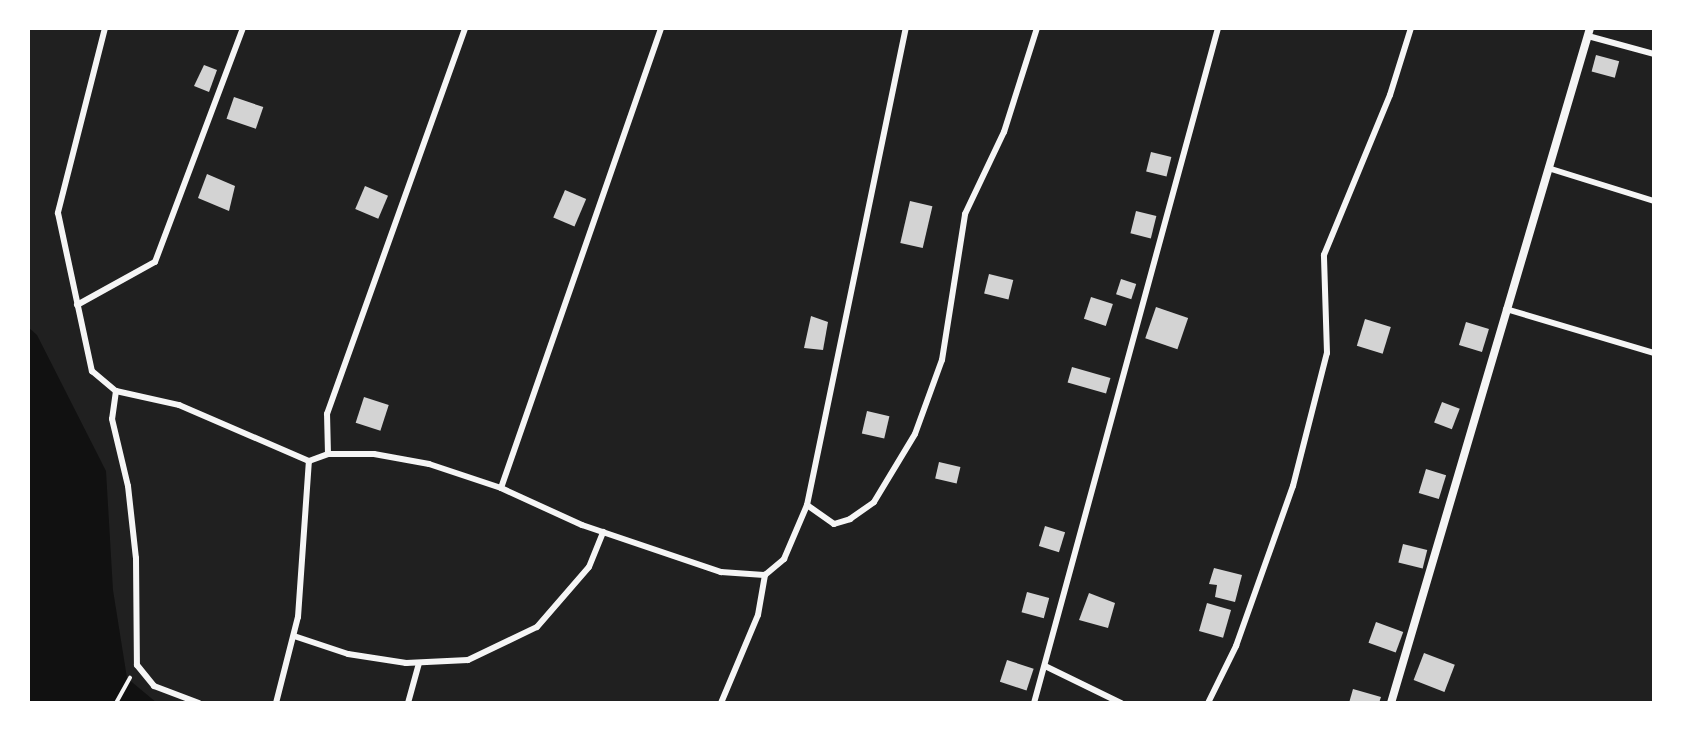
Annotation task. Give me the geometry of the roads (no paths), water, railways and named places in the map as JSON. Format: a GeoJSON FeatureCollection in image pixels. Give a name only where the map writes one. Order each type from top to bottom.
{"type":"FeatureCollection","features":[{"type":"Feature","properties":{"kind":"street"},"geometry":{"type":"LineString","coordinates":[[1391,703],[1589,32]]}},
{"type":"Feature","properties":{"kind":"lane"},"geometry":{"type":"LineString","coordinates":[[105,28],[58,213],[69,285],[77,305],[92,371],[116,391],[179,405],[309,461],[328,454],[374,454],[429,464],[501,488],[603,532],[721,572],[765,575]]}},
{"type":"Feature","properties":{"kind":"lane"},"geometry":{"type":"LineString","coordinates":[[77,305],[155,262],[243,28]]}},
{"type":"Feature","properties":{"kind":"lane"},"geometry":{"type":"LineString","coordinates":[[328,454],[327,414],[465,28]]}},
{"type":"Feature","properties":{"kind":"lane"},"geometry":{"type":"LineString","coordinates":[[501,488],[661,28]]}},
{"type":"Feature","properties":{"kind":"lane"},"geometry":{"type":"LineString","coordinates":[[721,703],[758,615],[765,575],[784,559],[807,505],[906,28]]}},
{"type":"Feature","properties":{"kind":"lane"},"geometry":{"type":"LineString","coordinates":[[807,505],[834,524],[850,519],[874,502],[915,434],[942,360],[965,214],[1004,132],[1037,28]]}},
{"type":"Feature","properties":{"kind":"lane"},"geometry":{"type":"LineString","coordinates":[[1034,703],[1218,28]]}},
{"type":"Feature","properties":{"kind":"lane"},"geometry":{"type":"LineString","coordinates":[[1208,703],[1236,646],[1293,486],[1327,353],[1324,255],[1390,95],[1411,28]]}},
{"type":"Feature","properties":{"kind":"lane"},"geometry":{"type":"LineString","coordinates":[[1589,32],[1654,54]]}},
{"type":"Feature","properties":{"kind":"lane"},"geometry":{"type":"LineString","coordinates":[[1548,168],[1654,201]]}},
{"type":"Feature","properties":{"kind":"lane"},"geometry":{"type":"LineString","coordinates":[[1506,309],[1654,353]]}},
{"type":"Feature","properties":{"kind":"lane"},"geometry":{"type":"LineString","coordinates":[[116,391],[112,419],[128,486],[136,558],[137,665],[154,686],[199,703]]}},
{"type":"Feature","properties":{"kind":"lane"},"geometry":{"type":"LineString","coordinates":[[276,703],[294,636],[309,461]]}},
{"type":"Feature","properties":{"kind":"lane"},"geometry":{"type":"LineString","coordinates":[[294,636],[348,654],[419,663],[468,660],[537,627],[589,567],[603,532]]}},
{"type":"Feature","properties":{"kind":"lane"},"geometry":{"type":"LineString","coordinates":[[408,703],[419,663]]}},
{"type":"Feature","properties":{"kind":"lane"},"geometry":{"type":"LineString","coordinates":[[1045,666],[1121,703]]}}]}
